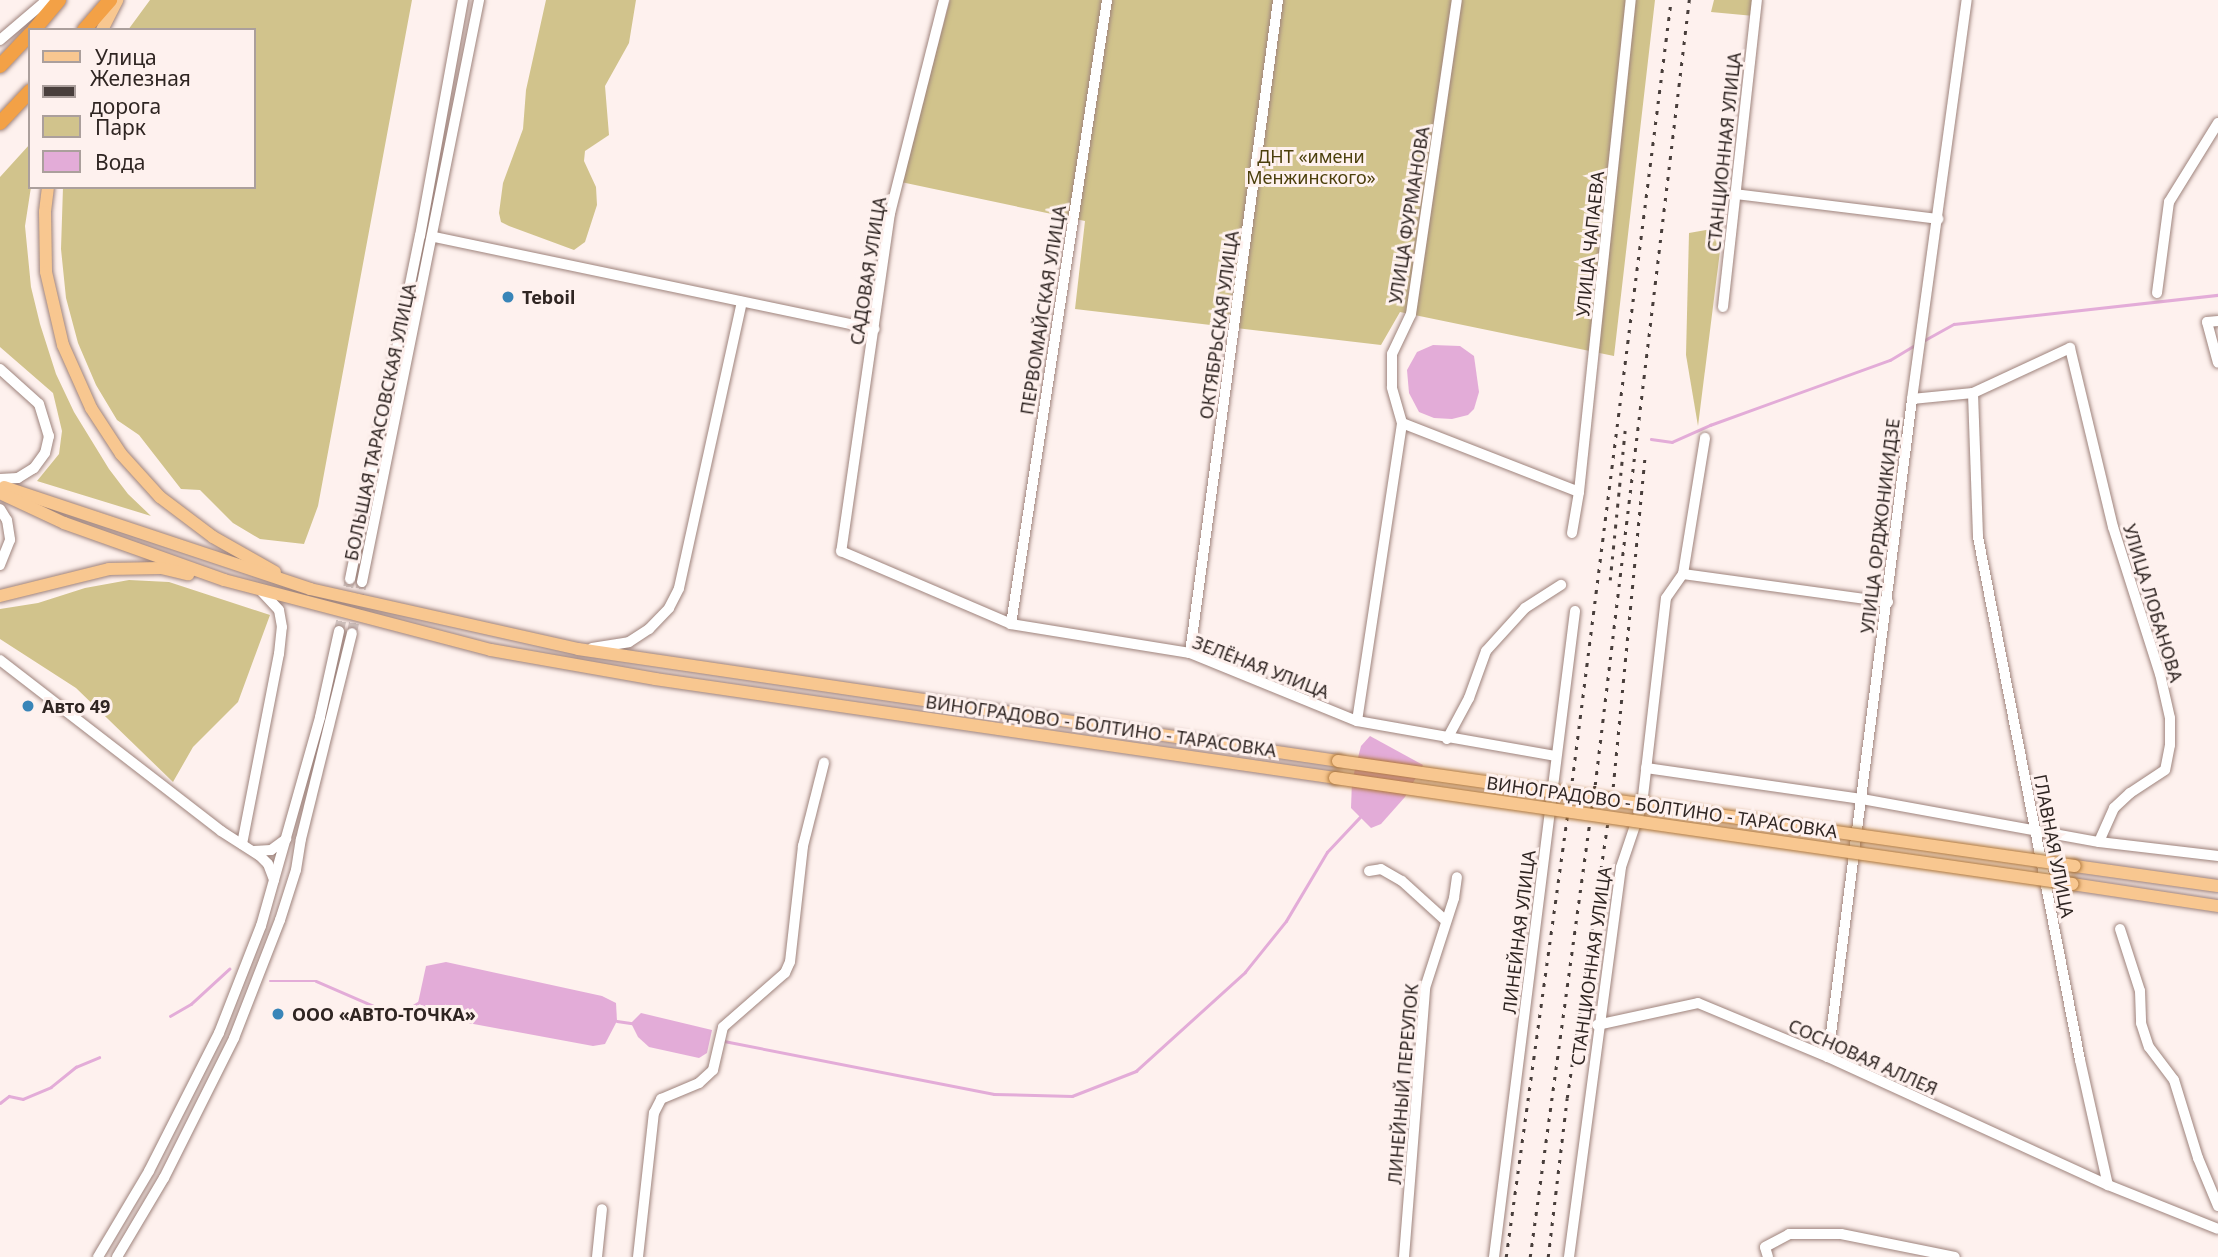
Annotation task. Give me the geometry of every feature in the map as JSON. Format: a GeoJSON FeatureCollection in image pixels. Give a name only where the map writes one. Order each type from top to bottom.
{"type":"FeatureCollection","features":[{"type":"Feature","properties":{"kind":"highway"},"geometry":{"type":"LineString","coordinates":[[36,28],[59,0]]}},
{"type":"Feature","properties":{"kind":"highway"},"geometry":{"type":"LineString","coordinates":[[86,28],[110,0]]}},
{"type":"Feature","properties":{"kind":"highway"},"geometry":{"type":"LineString","coordinates":[[0,66],[28,36]]}},
{"type":"Feature","properties":{"kind":"highway"},"geometry":{"type":"LineString","coordinates":[[0,123],[28,93]]}},
{"type":"Feature","properties":{"kind":"main road"},"geometry":{"type":"LineString","coordinates":[[103,28],[117,0]]}},
{"type":"Feature","properties":{"kind":"main road"},"geometry":{"type":"LineString","coordinates":[[48,189],[45,212],[47,272],[63,345],[91,408],[121,454],[160,497],[213,537],[310,589]]}},
{"type":"Feature","properties":{"kind":"main road","name":"ВИНОГРАДОВО - БОЛТИНО - ТАРАСОВКА"},"geometry":{"type":"LineString","coordinates":[[0,486],[310,589],[578,649],[2218,887]]}},
{"type":"Feature","properties":{"kind":"main road","name":"ВИНОГРАДОВО - БОЛТИНО - ТАРАСОВКА"},"geometry":{"type":"LineString","coordinates":[[0,493],[64,523],[224,580],[504,653],[669,681],[2218,906]]}},
{"type":"Feature","properties":{"kind":"main road"},"geometry":{"type":"LineString","coordinates":[[0,596],[109,569],[134,567],[160,568],[224,580]]}},
{"type":"Feature","properties":{"kind":"street"},"geometry":{"type":"LineString","coordinates":[[0,40],[47,0]]}},
{"type":"Feature","properties":{"kind":"street","name":"БОЛЬШАЯ ТАРАСОВСКАЯ УЛИЦА"},"geometry":{"type":"LineString","coordinates":[[350,579],[414,266],[463,0]]}},
{"type":"Feature","properties":{"kind":"street","name":"БОЛЬШАЯ ТАРАСОВСКАЯ УЛИЦА"},"geometry":{"type":"LineString","coordinates":[[362,582],[428,268],[479,0]]}},
{"type":"Feature","properties":{"kind":"street","name":"САДОВАЯ УЛИЦА"},"geometry":{"type":"LineString","coordinates":[[841,551],[890,213],[944,0]]}},
{"type":"Feature","properties":{"kind":"street","name":"ПЕРВОМАЙСКАЯ УЛИЦА"},"geometry":{"type":"LineString","coordinates":[[1011,624],[1107,0]]}},
{"type":"Feature","properties":{"kind":"street","name":"ОКТЯБРЬСКАЯ УЛИЦА"},"geometry":{"type":"LineString","coordinates":[[1190,653],[1279,0]]}},
{"type":"Feature","properties":{"kind":"street","name":"УЛИЦА ФУРМАНОВА"},"geometry":{"type":"LineString","coordinates":[[1357,721],[1402,423],[1392,387],[1392,354],[1410,314],[1457,0]]}},
{"type":"Feature","properties":{"kind":"street","name":"УЛИЦА ЧАПАЕВА"},"geometry":{"type":"LineString","coordinates":[[1579,492],[1631,0]]}},
{"type":"Feature","properties":{"kind":"street","name":"СТАНЦИОННАЯ УЛИЦА"},"geometry":{"type":"LineString","coordinates":[[1723,307],[1757,0]]}},
{"type":"Feature","properties":{"kind":"street","name":"УЛИЦА ОРДЖОНИКИДЗЕ"},"geometry":{"type":"LineString","coordinates":[[1828,1057],[1912,399],[1967,0]]}},
{"type":"Feature","properties":{"kind":"street"},"geometry":{"type":"LineString","coordinates":[[2157,293],[2169,202],[2218,123]]}},
{"type":"Feature","properties":{"kind":"street"},"geometry":{"type":"LineString","coordinates":[[1735,194],[1938,219]]}},
{"type":"Feature","properties":{"kind":"street"},"geometry":{"type":"LineString","coordinates":[[434,237],[874,329]]}},
{"type":"Feature","properties":{"kind":"street"},"geometry":{"type":"LineString","coordinates":[[578,649],[629,642],[649,629],[669,608],[679,588],[742,302]]}},
{"type":"Feature","properties":{"kind":"street"},"geometry":{"type":"LineString","coordinates":[[2213,321],[2218,363]]}},
{"type":"Feature","properties":{"kind":"street","name":"УЛИЦА ЛОБАНОВА"},"geometry":{"type":"LineString","coordinates":[[1973,393],[2070,348],[2113,527],[2160,674],[2170,718],[2165,770],[2130,793],[2114,808],[2099,842]]}},
{"type":"Feature","properties":{"kind":"street"},"geometry":{"type":"LineString","coordinates":[[0,369],[39,404],[49,436],[45,453],[34,468],[18,478],[0,480]]}},
{"type":"Feature","properties":{"kind":"street"},"geometry":{"type":"LineString","coordinates":[[1912,399],[1973,393]]}},
{"type":"Feature","properties":{"kind":"street","name":"ГЛАВНАЯ УЛИЦА"},"geometry":{"type":"LineString","coordinates":[[1973,393],[1979,537],[2108,1185]]}},
{"type":"Feature","properties":{"kind":"street"},"geometry":{"type":"LineString","coordinates":[[1402,423],[1579,492],[1572,533]]}},
{"type":"Feature","properties":{"kind":"street","name":"СТАНЦИОННАЯ УЛИЦА"},"geometry":{"type":"LineString","coordinates":[[1569,1257],[1597,1025],[1621,867],[1642,805],[1666,598],[1683,574],[1705,438]]}},
{"type":"Feature","properties":{"kind":"street"},"geometry":{"type":"LineString","coordinates":[[0,509],[7,520],[10,540],[0,565]]}},
{"type":"Feature","properties":{"kind":"street","name":"ЗЕЛЁНАЯ УЛИЦА"},"geometry":{"type":"LineString","coordinates":[[841,551],[1011,624],[1190,653],[1357,721],[1555,756]]}},
{"type":"Feature","properties":{"kind":"street"},"geometry":{"type":"LineString","coordinates":[[1683,574],[1888,603]]}},
{"type":"Feature","properties":{"kind":"street"},"geometry":{"type":"LineString","coordinates":[[1447,739],[1469,698],[1486,651],[1525,608],[1561,585]]}},
{"type":"Feature","properties":{"kind":"street"},"geometry":{"type":"LineString","coordinates":[[242,844],[282,627],[279,610],[270,597],[258,590]]}},
{"type":"Feature","properties":{"kind":"street","name":"ЛИНЕЙНАЯ УЛИЦА"},"geometry":{"type":"LineString","coordinates":[[1494,1257],[1574,611]]}},
{"type":"Feature","properties":{"kind":"street"},"geometry":{"type":"LineString","coordinates":[[98,1257],[149,1171],[219,1033],[275,884],[320,717],[338,631]]}},
{"type":"Feature","properties":{"kind":"street"},"geometry":{"type":"LineString","coordinates":[[117,1257],[164,1178],[234,1038],[281,920],[296,870],[300,839],[352,633]]}},
{"type":"Feature","properties":{"kind":"street"},"geometry":{"type":"LineString","coordinates":[[0,660],[254,851],[268,864],[275,884]]}},
{"type":"Feature","properties":{"kind":"street"},"geometry":{"type":"LineString","coordinates":[[638,1257],[654,1113],[661,1099],[699,1083],[713,1070],[723,1027],[785,973],[790,962],[803,846],[824,763]]}},
{"type":"Feature","properties":{"kind":"street"},"geometry":{"type":"LineString","coordinates":[[1646,768],[1862,799],[2035,828],[2099,842],[2218,856]]}},
{"type":"Feature","properties":{"kind":"street"},"geometry":{"type":"LineString","coordinates":[[254,851],[271,850],[286,838]]}},
{"type":"Feature","properties":{"kind":"street"},"geometry":{"type":"LineString","coordinates":[[1369,871],[1381,869],[1402,881],[1427,907],[1446,921]]}},
{"type":"Feature","properties":{"kind":"street","name":"ЛИНЕЙНЫЙ ПЕРЕУЛОК"},"geometry":{"type":"LineString","coordinates":[[1404,1257],[1425,988],[1457,877]]}},
{"type":"Feature","properties":{"kind":"street"},"geometry":{"type":"LineString","coordinates":[[2120,929],[2140,991],[2141,1023],[2149,1047],[2174,1080],[2198,1158],[2218,1206]]}},
{"type":"Feature","properties":{"kind":"street","name":"СОСНОВАЯ АЛЛЕЯ"},"geometry":{"type":"LineString","coordinates":[[1597,1025],[1698,1003],[1828,1057],[2108,1185]]}},
{"type":"Feature","properties":{"kind":"street"},"geometry":{"type":"LineString","coordinates":[[2108,1185],[2218,1229]]}},
{"type":"Feature","properties":{"kind":"street"},"geometry":{"type":"LineString","coordinates":[[597,1257],[602,1209]]}},
{"type":"Feature","properties":{"kind":"street"},"geometry":{"type":"LineString","coordinates":[[1767,1252],[1789,1234],[1841,1234],[1955,1257]]}},
{"type":"Feature","properties":{"kind":"green space"},"geometry":{"type":"Polygon","coordinates":[[[150,0],[412,0],[318,506],[304,544],[260,539],[233,523],[200,490],[181,489],[139,435],[117,420],[96,385],[78,343],[66,298],[61,249],[63,189],[256,189],[256,28],[129,28],[150,0]]]}},
{"type":"Feature","properties":{"kind":"green space"},"geometry":{"type":"Polygon","coordinates":[[[546,0],[636,0],[629,43],[605,86],[609,135],[585,151],[584,161],[596,187],[597,205],[585,242],[574,250],[509,226],[501,222],[499,213],[503,183],[523,129],[526,90],[546,0]]]}},
{"type":"Feature","properties":{"kind":"green space","name":"ДНТ «имени Менжинского»"},"geometry":{"type":"Polygon","coordinates":[[[950,0],[1655,0],[1614,356],[1400,312],[1381,345],[1075,309],[1085,221],[901,182],[950,0]]]}},
{"type":"Feature","properties":{"kind":"green space"},"geometry":{"type":"Polygon","coordinates":[[[1714,0],[1756,0],[1754,16],[1711,12],[1714,0]]]}},
{"type":"Feature","properties":{"kind":"green space"},"geometry":{"type":"Polygon","coordinates":[[[28,146],[28,189],[31,189],[25,226],[31,287],[56,374],[74,412],[109,469],[128,494],[151,516],[37,481],[59,454],[62,431],[53,393],[0,347],[0,177],[28,146]]]}},
{"type":"Feature","properties":{"kind":"green space"},"geometry":{"type":"Polygon","coordinates":[[[1723,227],[1698,426],[1686,355],[1689,233],[1723,227]]]}},
{"type":"Feature","properties":{"kind":"green space"},"geometry":{"type":"Polygon","coordinates":[[[129,580],[169,582],[270,615],[238,702],[193,747],[173,782],[76,688],[0,639],[0,609],[38,603],[85,588],[129,580]]]}},
{"type":"Feature","properties":{"kind":"water"},"geometry":{"type":"Polygon","coordinates":[[[1433,345],[1460,346],[1474,356],[1479,392],[1474,409],[1468,415],[1452,419],[1434,418],[1419,412],[1409,393],[1407,370],[1417,352],[1433,345]]]}},
{"type":"Feature","properties":{"kind":"water"},"geometry":{"type":"Polygon","coordinates":[[[1370,736],[1423,765],[1405,797],[1381,824],[1371,828],[1351,808],[1352,781],[1361,746],[1370,736]]]}},
{"type":"Feature","properties":{"kind":"water"},"geometry":{"type":"Polygon","coordinates":[[[446,962],[602,996],[616,1003],[617,1021],[605,1044],[593,1046],[441,1018],[418,1003],[426,966],[446,962]]]}},
{"type":"Feature","properties":{"kind":"water"},"geometry":{"type":"Polygon","coordinates":[[[641,1013],[712,1030],[707,1053],[699,1058],[649,1047],[638,1037],[631,1023],[641,1013]]]}},
{"type":"Feature","properties":{"kind":"waterway"},"geometry":{"type":"LineString","coordinates":[[1923,341],[1954,324],[2218,295]]}},
{"type":"Feature","properties":{"kind":"waterway"},"geometry":{"type":"LineString","coordinates":[[1651,439],[1672,442],[1710,425],[1890,360],[1917,344]]}},
{"type":"Feature","properties":{"kind":"waterway"},"geometry":{"type":"LineString","coordinates":[[724,1041],[994,1094],[1072,1096],[1136,1071],[1245,972],[1286,921],[1327,852],[1360,817]]}},
{"type":"Feature","properties":{"kind":"waterway"},"geometry":{"type":"LineString","coordinates":[[170,1016],[191,1004],[229,969]]}},
{"type":"Feature","properties":{"kind":"waterway"},"geometry":{"type":"LineString","coordinates":[[270,981],[316,981],[397,1016],[418,1003]]}},
{"type":"Feature","properties":{"kind":"waterway"},"geometry":{"type":"LineString","coordinates":[[617,1021],[632,1023]]}},
{"type":"Feature","properties":{"kind":"waterway"},"geometry":{"type":"LineString","coordinates":[[0,1103],[9,1096],[23,1099],[51,1087],[76,1067],[99,1057]]}},
{"type":"Feature","properties":{"kind":"tunnel"},"geometry":{"type":"LineString","coordinates":[[339,631],[350,579]]}},
{"type":"Feature","properties":{"kind":"tunnel"},"geometry":{"type":"LineString","coordinates":[[352,633],[362,582]]}},
{"type":"Feature","properties":{"kind":"railway"},"geometry":{"type":"LineString","coordinates":[[1506,1257],[1572,781],[1671,0]]}},
{"type":"Feature","properties":{"kind":"railway"},"geometry":{"type":"LineString","coordinates":[[1530,1257],[1595,785],[1689,0]]}},
{"type":"Feature","properties":{"kind":"railway"},"geometry":{"type":"LineString","coordinates":[[1610,580],[1625,431]]}},
{"type":"Feature","properties":{"kind":"railway"},"geometry":{"type":"LineString","coordinates":[[1548,1257],[1567,1098],[1613,787],[1645,455]]}},
{"type":"Feature","properties":{"kind":"place","name":"Teboil"},"geometry":{"type":"Point","coordinates":[508,297]}},
{"type":"Feature","properties":{"kind":"place","name":"Авто 49"},"geometry":{"type":"Point","coordinates":[28,706]}},
{"type":"Feature","properties":{"kind":"place","name":"ООО «АВТО-ТОЧКА»"},"geometry":{"type":"Point","coordinates":[278,1014]}}]}
